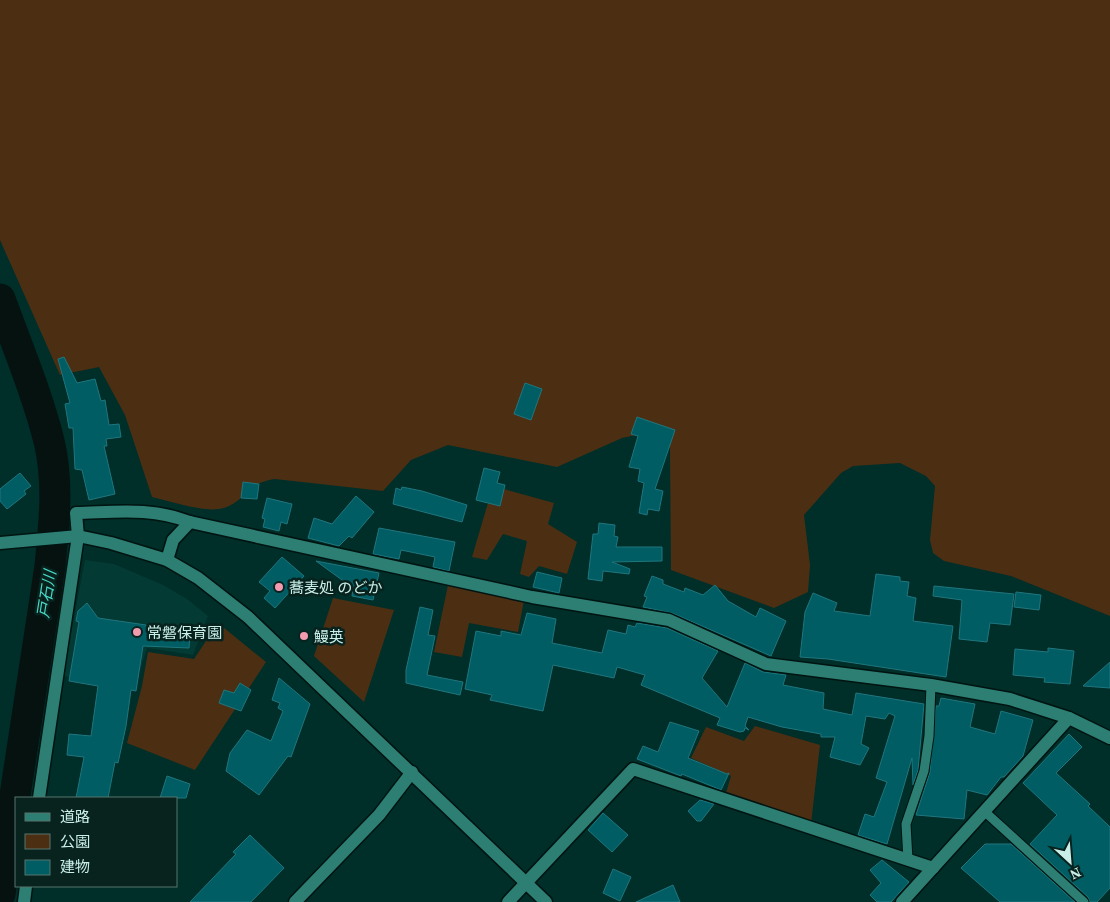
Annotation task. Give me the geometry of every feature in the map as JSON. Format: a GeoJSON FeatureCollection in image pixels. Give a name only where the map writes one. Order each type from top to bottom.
{"type":"FeatureCollection","features":[{"type":"Feature","properties":{"kind":"street"},"geometry":{"type":"LineString","coordinates":[[39,797],[76,513],[149,511],[169,514],[190,522],[532,597],[669,620],[766,664],[930,685],[1010,699],[1069,718],[1110,738]]}},
{"type":"Feature","properties":{"kind":"street"},"geometry":{"type":"LineString","coordinates":[[167,560],[174,540],[190,522]]}},
{"type":"Feature","properties":{"kind":"street"},"geometry":{"type":"LineString","coordinates":[[0,543],[74,537],[102,541],[167,560],[198,578],[248,617],[546,902]]}},
{"type":"Feature","properties":{"kind":"street"},"geometry":{"type":"LineString","coordinates":[[902,902],[1069,718]]}},
{"type":"Feature","properties":{"kind":"street"},"geometry":{"type":"LineString","coordinates":[[508,902],[633,769],[933,868]]}},
{"type":"Feature","properties":{"kind":"street"},"geometry":{"type":"LineString","coordinates":[[295,902],[379,815],[412,772]]}},
{"type":"Feature","properties":{"kind":"street"},"geometry":{"type":"LineString","coordinates":[[24,902],[26,887]]}},
{"type":"Feature","properties":{"kind":"lane"},"geometry":{"type":"LineString","coordinates":[[908,860],[906,824],[924,771],[929,736],[930,685]]}},
{"type":"Feature","properties":{"kind":"lane"},"geometry":{"type":"LineString","coordinates":[[984,811],[1084,902]]}},
{"type":"Feature","properties":{"kind":"shaded area","name":"常磐保育園"},"geometry":{"type":"Polygon","coordinates":[[[85,560],[114,564],[163,585],[187,599],[208,616],[193,655],[147,648],[135,686],[63,676],[85,560]]]}},
{"type":"Feature","properties":{"kind":"green space"},"geometry":{"type":"Polygon","coordinates":[[[0,0],[1110,0],[1110,616],[1011,576],[944,561],[933,553],[930,540],[935,486],[926,476],[900,463],[853,466],[841,473],[804,515],[810,565],[808,592],[774,608],[671,570],[670,447],[664,435],[650,432],[622,438],[557,467],[448,445],[411,460],[383,491],[275,479],[259,483],[236,502],[221,509],[202,509],[152,497],[125,415],[99,367],[60,375],[0,240],[0,0]]]}},
{"type":"Feature","properties":{"kind":"green space"},"geometry":{"type":"Polygon","coordinates":[[[493,486],[554,503],[548,524],[577,542],[567,574],[539,566],[529,577],[520,574],[527,541],[503,534],[487,560],[472,557],[493,486]]]}},
{"type":"Feature","properties":{"kind":"green space"},"geometry":{"type":"Polygon","coordinates":[[[448,585],[524,600],[518,632],[469,623],[462,657],[434,652],[448,585]]]}},
{"type":"Feature","properties":{"kind":"green space"},"geometry":{"type":"Polygon","coordinates":[[[333,598],[394,610],[364,702],[314,656],[333,598]]]}},
{"type":"Feature","properties":{"kind":"green space"},"geometry":{"type":"Polygon","coordinates":[[[218,623],[266,662],[195,770],[127,743],[142,686],[148,652],[194,659],[218,623]]]}},
{"type":"Feature","properties":{"kind":"green space"},"geometry":{"type":"Polygon","coordinates":[[[755,726],[820,745],[811,824],[726,793],[731,776],[691,758],[706,727],[744,741],[755,726]]]}},
{"type":"Feature","properties":{"kind":"building"},"geometry":{"type":"Polygon","coordinates":[[[64,357],[77,383],[95,379],[101,401],[105,400],[109,425],[119,424],[121,437],[106,439],[107,446],[104,446],[115,494],[89,500],[82,470],[75,469],[73,428],[69,428],[65,404],[70,403],[58,359],[64,357]]]}},
{"type":"Feature","properties":{"kind":"building"},"geometry":{"type":"Polygon","coordinates":[[[525,383],[542,389],[531,420],[514,414],[525,383]]]}},
{"type":"Feature","properties":{"kind":"building"},"geometry":{"type":"Polygon","coordinates":[[[637,417],[675,430],[655,489],[663,491],[659,511],[648,509],[647,515],[639,513],[644,483],[638,481],[640,469],[629,467],[638,436],[631,434],[637,417]]]}},
{"type":"Feature","properties":{"kind":"building"},"geometry":{"type":"Polygon","coordinates":[[[484,468],[500,472],[497,483],[505,485],[500,506],[476,500],[484,468]]]}},
{"type":"Feature","properties":{"kind":"building"},"geometry":{"type":"Polygon","coordinates":[[[20,473],[31,486],[24,491],[26,494],[7,509],[0,501],[0,489],[20,473]]]}},
{"type":"Feature","properties":{"kind":"building"},"geometry":{"type":"Polygon","coordinates":[[[243,482],[259,484],[257,499],[241,498],[243,482]]]}},
{"type":"Feature","properties":{"kind":"building"},"geometry":{"type":"Polygon","coordinates":[[[402,487],[467,505],[462,522],[393,504],[396,488],[401,490],[402,487]]]}},
{"type":"Feature","properties":{"kind":"building"},"geometry":{"type":"Polygon","coordinates":[[[356,496],[374,512],[352,538],[349,536],[339,546],[308,538],[314,518],[332,524],[356,496]]]}},
{"type":"Feature","properties":{"kind":"building"},"geometry":{"type":"Polygon","coordinates":[[[267,498],[292,504],[287,524],[281,522],[279,531],[263,527],[265,519],[262,518],[267,498]]]}},
{"type":"Feature","properties":{"kind":"building"},"geometry":{"type":"Polygon","coordinates":[[[599,523],[615,525],[614,536],[618,537],[616,547],[662,547],[662,561],[612,562],[630,569],[629,574],[603,571],[602,581],[588,579],[593,534],[598,534],[599,523]]]}},
{"type":"Feature","properties":{"kind":"building"},"geometry":{"type":"Polygon","coordinates":[[[379,528],[455,542],[449,571],[433,567],[435,557],[401,550],[399,559],[373,554],[379,528]]]}},
{"type":"Feature","properties":{"kind":"building","name":"蕎麦処 のどか"},"geometry":{"type":"Polygon","coordinates":[[[282,557],[304,576],[275,608],[264,598],[270,591],[259,582],[282,557]]]}},
{"type":"Feature","properties":{"kind":"building"},"geometry":{"type":"Polygon","coordinates":[[[316,561],[379,573],[373,600],[352,596],[353,588],[316,561]]]}},
{"type":"Feature","properties":{"kind":"building"},"geometry":{"type":"Polygon","coordinates":[[[537,572],[562,578],[559,593],[533,587],[537,572]]]}},
{"type":"Feature","properties":{"kind":"building"},"geometry":{"type":"Polygon","coordinates":[[[876,574],[900,577],[900,581],[909,582],[907,596],[916,598],[913,621],[953,626],[946,677],[828,659],[800,657],[805,612],[813,593],[837,603],[834,611],[870,616],[876,574]]]}},
{"type":"Feature","properties":{"kind":"building"},"geometry":{"type":"Polygon","coordinates":[[[652,576],[663,580],[663,584],[684,592],[685,588],[703,595],[715,585],[728,601],[756,617],[760,608],[786,621],[771,656],[672,613],[643,607],[647,597],[644,596],[652,576]]]}},
{"type":"Feature","properties":{"kind":"building"},"geometry":{"type":"Polygon","coordinates":[[[934,586],[1014,594],[1010,625],[990,623],[987,642],[959,639],[962,600],[933,596],[934,586]]]}},
{"type":"Feature","properties":{"kind":"building"},"geometry":{"type":"Polygon","coordinates":[[[1016,592],[1041,595],[1039,610],[1014,607],[1016,592]]]}},
{"type":"Feature","properties":{"kind":"building"},"geometry":{"type":"Polygon","coordinates":[[[87,603],[98,618],[146,625],[146,629],[190,632],[189,648],[143,646],[136,691],[131,690],[126,726],[118,763],[115,762],[108,797],[76,797],[84,757],[67,755],[69,734],[91,736],[98,686],[69,681],[79,622],[76,621],[78,611],[87,603]]]}},
{"type":"Feature","properties":{"kind":"building"},"geometry":{"type":"Polygon","coordinates":[[[420,607],[433,610],[428,635],[435,636],[427,675],[463,682],[460,695],[406,683],[406,670],[420,607]]]}},
{"type":"Feature","properties":{"kind":"building"},"geometry":{"type":"Polygon","coordinates":[[[527,613],[556,619],[552,643],[602,653],[608,630],[626,634],[628,625],[635,627],[637,623],[667,628],[718,651],[702,678],[727,707],[745,663],[763,672],[786,675],[783,685],[824,693],[823,709],[852,715],[856,693],[924,704],[918,770],[913,785],[912,758],[887,844],[858,835],[865,814],[874,817],[887,782],[876,778],[895,716],[889,713],[885,719],[866,716],[861,744],[869,748],[860,765],[830,757],[835,737],[821,737],[821,734],[782,727],[748,717],[745,726],[749,730],[745,728],[744,731],[740,732],[717,725],[720,718],[641,685],[645,675],[617,667],[614,678],[553,665],[543,711],[490,700],[492,695],[465,689],[476,631],[501,636],[501,631],[521,635],[527,613]]]}},
{"type":"Feature","properties":{"kind":"building"},"geometry":{"type":"Polygon","coordinates":[[[1048,648],[1074,651],[1070,684],[1044,682],[1045,678],[1013,675],[1015,649],[1048,652],[1048,648]]]}},
{"type":"Feature","properties":{"kind":"building"},"geometry":{"type":"Polygon","coordinates":[[[1110,662],[1110,688],[1083,686],[1110,662]]]}},
{"type":"Feature","properties":{"kind":"building"},"geometry":{"type":"Polygon","coordinates":[[[279,678],[310,704],[291,757],[288,756],[259,795],[226,771],[230,753],[247,730],[271,741],[283,711],[278,708],[280,703],[272,700],[279,678]]]}},
{"type":"Feature","properties":{"kind":"building"},"geometry":{"type":"Polygon","coordinates":[[[240,683],[251,690],[241,711],[219,703],[224,690],[234,693],[240,683]]]}},
{"type":"Feature","properties":{"kind":"building"},"geometry":{"type":"Polygon","coordinates":[[[941,698],[975,704],[970,727],[995,734],[1001,711],[1033,720],[1023,756],[1004,777],[1001,777],[987,795],[967,790],[964,819],[916,815],[930,772],[936,706],[939,706],[941,698]]]}},
{"type":"Feature","properties":{"kind":"building"},"geometry":{"type":"Polygon","coordinates":[[[670,722],[699,731],[688,758],[727,774],[729,773],[721,790],[682,774],[681,776],[637,759],[643,746],[658,752],[670,722]]]}},
{"type":"Feature","properties":{"kind":"building"},"geometry":{"type":"Polygon","coordinates":[[[1069,734],[1082,747],[1056,773],[1090,804],[1088,806],[1110,827],[1110,888],[1097,902],[1090,902],[1088,897],[1030,844],[1057,815],[1023,783],[1069,734]]]}},
{"type":"Feature","properties":{"kind":"building"},"geometry":{"type":"Polygon","coordinates":[[[167,776],[190,784],[186,798],[160,797],[167,776]]]}},
{"type":"Feature","properties":{"kind":"building"},"geometry":{"type":"Polygon","coordinates":[[[700,800],[714,804],[701,821],[697,821],[688,811],[700,800]]]}},
{"type":"Feature","properties":{"kind":"building"},"geometry":{"type":"Polygon","coordinates":[[[603,813],[628,835],[612,852],[588,830],[603,813]]]}},
{"type":"Feature","properties":{"kind":"building"},"geometry":{"type":"Polygon","coordinates":[[[250,835],[284,868],[251,902],[190,902],[236,854],[233,852],[250,835]]]}},
{"type":"Feature","properties":{"kind":"building"},"geometry":{"type":"Polygon","coordinates":[[[985,844],[1011,844],[1075,902],[1000,902],[961,868],[985,844]]]}},
{"type":"Feature","properties":{"kind":"building"},"geometry":{"type":"Polygon","coordinates":[[[882,860],[909,882],[891,902],[877,902],[870,895],[881,883],[870,870],[882,860]]]}},
{"type":"Feature","properties":{"kind":"building"},"geometry":{"type":"Polygon","coordinates":[[[613,869],[631,877],[620,901],[603,893],[613,869]]]}},
{"type":"Feature","properties":{"kind":"building"},"geometry":{"type":"Polygon","coordinates":[[[673,885],[680,902],[636,902],[673,885]]]}},
{"type":"Feature","properties":{"kind":"waterway","name":"戸石川"},"geometry":{"type":"LineString","coordinates":[[0,299],[33,387],[44,423],[52,456],[55,488],[50,566],[0,894]]}},
{"type":"Feature","properties":{"kind":"place","name":"蕎麦処 のどか"},"geometry":{"type":"Point","coordinates":[279,587]}},
{"type":"Feature","properties":{"kind":"place","name":"常磐保育園"},"geometry":{"type":"Point","coordinates":[137,632]}},
{"type":"Feature","properties":{"kind":"place","name":"鰻英"},"geometry":{"type":"Point","coordinates":[304,636]}}]}
